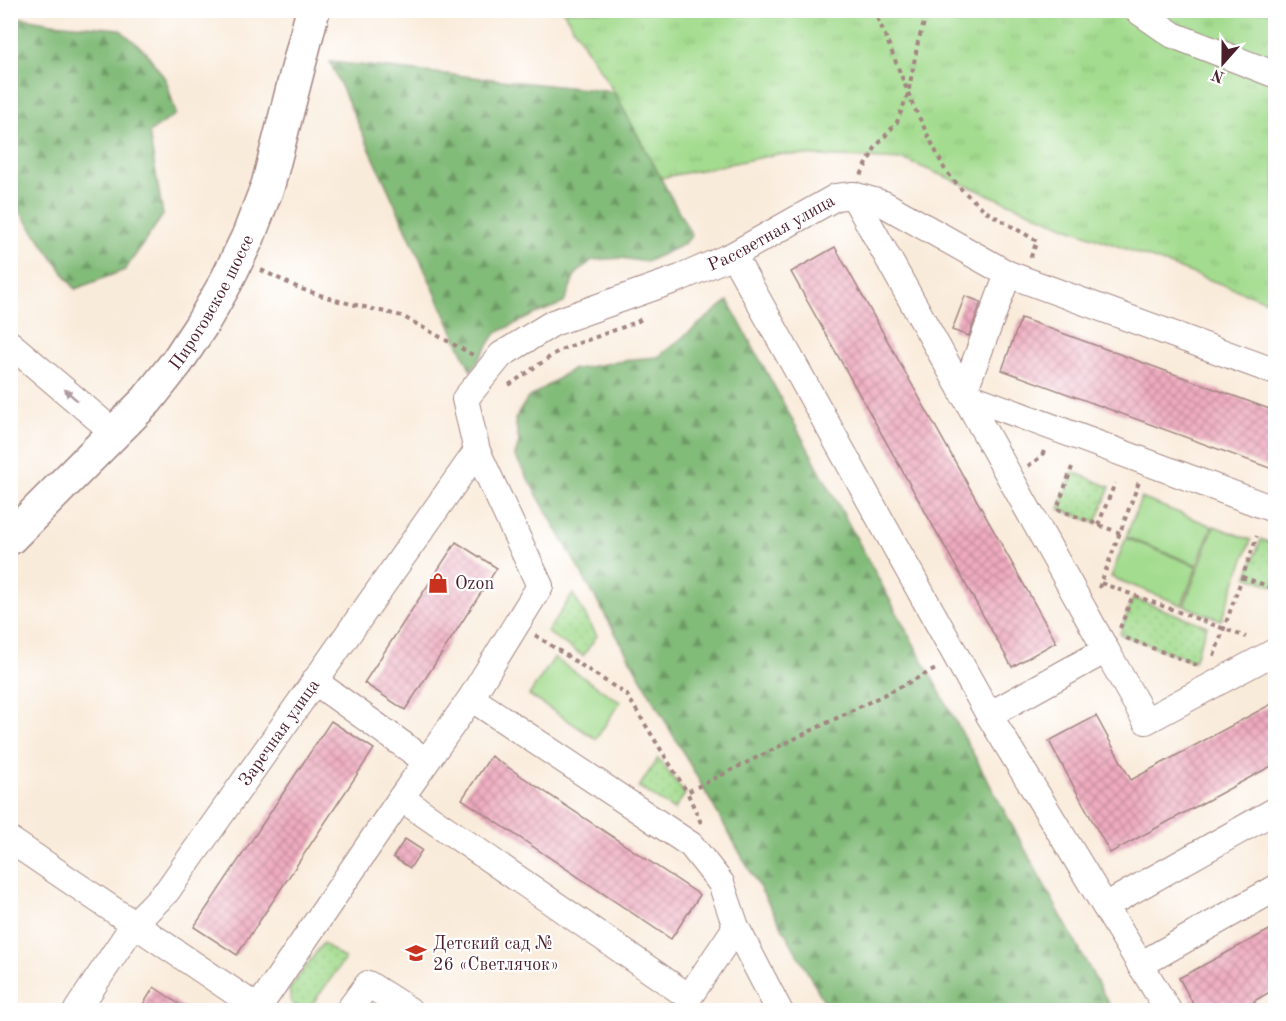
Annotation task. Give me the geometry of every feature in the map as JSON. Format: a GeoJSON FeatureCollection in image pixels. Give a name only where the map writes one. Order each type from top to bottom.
{"type":"FeatureCollection","features":[{"type":"Feature","properties":{"kind":"main road","name":"Пироговское шоссе"},"geometry":{"type":"LineString","coordinates":[[16,522],[116,434],[177,362],[202,324],[237,259],[268,185],[313,10]]}},
{"type":"Feature","properties":{"kind":"street"},"geometry":{"type":"LineString","coordinates":[[1137,10],[1173,35],[1275,75]]}},
{"type":"Feature","properties":{"kind":"street"},"geometry":{"type":"LineString","coordinates":[[853,195],[1146,721],[1275,651]]}},
{"type":"Feature","properties":{"kind":"street","name":"Рассветная улица"},"geometry":{"type":"LineString","coordinates":[[477,451],[465,399],[501,354],[553,323],[680,278],[733,255],[821,204],[836,197],[853,195],[884,204],[1015,276],[1275,372]]}},
{"type":"Feature","properties":{"kind":"street"},"geometry":{"type":"LineString","coordinates":[[733,255],[989,715],[1168,1011]]}},
{"type":"Feature","properties":{"kind":"street"},"geometry":{"type":"LineString","coordinates":[[963,394],[1015,276]]}},
{"type":"Feature","properties":{"kind":"street"},"geometry":{"type":"LineString","coordinates":[[10,344],[116,434]]}},
{"type":"Feature","properties":{"kind":"street"},"geometry":{"type":"LineString","coordinates":[[963,394],[1275,510]]}},
{"type":"Feature","properties":{"kind":"street"},"geometry":{"type":"LineString","coordinates":[[10,840],[259,1010],[400,798],[471,698],[540,586],[477,451]]}},
{"type":"Feature","properties":{"kind":"street","name":"Заречная улица"},"geometry":{"type":"LineString","coordinates":[[77,1011],[134,924],[167,891],[477,451]]}},
{"type":"Feature","properties":{"kind":"street"},"geometry":{"type":"LineString","coordinates":[[989,715],[1106,650]]}},
{"type":"Feature","properties":{"kind":"street"},"geometry":{"type":"LineString","coordinates":[[314,681],[426,761]]}},
{"type":"Feature","properties":{"kind":"street"},"geometry":{"type":"LineString","coordinates":[[471,698],[691,845],[721,883],[736,927],[779,1011]]}},
{"type":"Feature","properties":{"kind":"street"},"geometry":{"type":"LineString","coordinates":[[400,798],[685,1004],[736,927]]}},
{"type":"Feature","properties":{"kind":"street"},"geometry":{"type":"LineString","coordinates":[[1105,906],[1275,810]]}},
{"type":"Feature","properties":{"kind":"street"},"geometry":{"type":"LineString","coordinates":[[1140,965],[1275,888]]}},
{"type":"Feature","properties":{"kind":"street"},"geometry":{"type":"LineString","coordinates":[[349,1011],[368,984],[409,1011]]}},
{"type":"Feature","properties":{"kind":"path"},"geometry":{"type":"LineString","coordinates":[[873,10],[884,30],[908,94],[945,170],[963,191],[987,212],[1037,241],[1015,276]]}},
{"type":"Feature","properties":{"kind":"path"},"geometry":{"type":"LineString","coordinates":[[853,195],[875,148],[897,122],[908,94],[918,42],[928,10]]}},
{"type":"Feature","properties":{"kind":"path"},"geometry":{"type":"LineString","coordinates":[[237,259],[301,289],[402,316],[492,366]]}},
{"type":"Feature","properties":{"kind":"path"},"geometry":{"type":"LineString","coordinates":[[503,390],[560,350],[637,322],[646,316]]}},
{"type":"Feature","properties":{"kind":"path"},"geometry":{"type":"LineString","coordinates":[[1010,478],[1042,456],[1053,427]]}},
{"type":"Feature","properties":{"kind":"path"},"geometry":{"type":"LineString","coordinates":[[1088,618],[1146,462]]}},
{"type":"Feature","properties":{"kind":"path"},"geometry":{"type":"LineString","coordinates":[[1072,467],[1057,509],[1120,533]]}},
{"type":"Feature","properties":{"kind":"path"},"geometry":{"type":"LineString","coordinates":[[1098,525],[1114,483]]}},
{"type":"Feature","properties":{"kind":"path"},"geometry":{"type":"LineString","coordinates":[[1214,656],[1257,536]]}},
{"type":"Feature","properties":{"kind":"path"},"geometry":{"type":"LineString","coordinates":[[1242,576],[1275,589]]}},
{"type":"Feature","properties":{"kind":"path"},"geometry":{"type":"LineString","coordinates":[[1101,583],[1246,638]]}},
{"type":"Feature","properties":{"kind":"path"},"geometry":{"type":"LineString","coordinates":[[1133,595],[1117,635],[1197,665]]}},
{"type":"Feature","properties":{"kind":"path"},"geometry":{"type":"LineString","coordinates":[[517,623],[627,695],[687,792],[704,830]]}},
{"type":"Feature","properties":{"kind":"path"},"geometry":{"type":"LineString","coordinates":[[687,792],[957,659]]}},
{"type":"Feature","properties":{"kind":"green space"},"geometry":{"type":"Polygon","coordinates":[[[563,11],[1275,11],[1275,304],[1069,228],[905,160],[778,154],[661,178],[614,92],[563,11]]]}},
{"type":"Feature","properties":{"kind":"green space"},"geometry":{"type":"Polygon","coordinates":[[[11,16],[52,23],[119,29],[146,52],[166,80],[176,114],[149,133],[163,215],[125,270],[75,289],[16,206],[11,203],[11,16]]]}},
{"type":"Feature","properties":{"kind":"green space"},"geometry":{"type":"Polygon","coordinates":[[[330,62],[614,92],[692,236],[682,245],[646,262],[622,258],[592,260],[575,275],[564,303],[496,333],[471,371],[330,62]]]}},
{"type":"Feature","properties":{"kind":"green space"},"geometry":{"type":"Polygon","coordinates":[[[728,301],[1112,1010],[829,1010],[515,456],[519,442],[515,419],[527,399],[571,370],[658,357],[728,301]]]}},
{"type":"Feature","properties":{"kind":"green space"},"geometry":{"type":"Polygon","coordinates":[[[1073,472],[1110,487],[1096,523],[1059,509],[1073,472]]]}},
{"type":"Feature","properties":{"kind":"green space"},"geometry":{"type":"Polygon","coordinates":[[[1141,498],[1212,526],[1197,565],[1126,537],[1141,498]]]}},
{"type":"Feature","properties":{"kind":"green space"},"geometry":{"type":"Polygon","coordinates":[[[1214,526],[1251,540],[1221,620],[1184,606],[1214,526]]]}},
{"type":"Feature","properties":{"kind":"green space"},"geometry":{"type":"Polygon","coordinates":[[[1126,538],[1197,566],[1182,605],[1111,577],[1126,538]]]}},
{"type":"Feature","properties":{"kind":"green space"},"geometry":{"type":"Polygon","coordinates":[[[1261,539],[1275,545],[1275,587],[1247,576],[1261,539]]]}},
{"type":"Feature","properties":{"kind":"green space"},"geometry":{"type":"Polygon","coordinates":[[[573,594],[597,636],[583,656],[547,632],[573,594]]]}},
{"type":"Feature","properties":{"kind":"green space"},"geometry":{"type":"Polygon","coordinates":[[[1133,598],[1207,626],[1194,661],[1120,634],[1133,598]]]}},
{"type":"Feature","properties":{"kind":"green space"},"geometry":{"type":"Polygon","coordinates":[[[554,658],[620,702],[596,739],[529,695],[554,658]]]}},
{"type":"Feature","properties":{"kind":"green space"},"geometry":{"type":"Polygon","coordinates":[[[658,758],[685,794],[674,810],[639,787],[658,758]]]}},
{"type":"Feature","properties":{"kind":"green space"},"geometry":{"type":"Polygon","coordinates":[[[323,943],[345,959],[308,1010],[303,1010],[292,1004],[289,990],[323,943]]]}},
{"type":"Feature","properties":{"kind":"building"},"geometry":{"type":"Polygon","coordinates":[[[835,247],[1056,642],[1012,667],[791,272],[835,247]]]}},
{"type":"Feature","properties":{"kind":"building"},"geometry":{"type":"Polygon","coordinates":[[[965,296],[981,302],[969,336],[952,330],[965,296]]]}},
{"type":"Feature","properties":{"kind":"building"},"geometry":{"type":"Polygon","coordinates":[[[1021,318],[1275,411],[1275,470],[1002,370],[1021,318]]]}},
{"type":"Feature","properties":{"kind":"building"},"geometry":{"type":"Polygon","coordinates":[[[456,542],[497,568],[405,710],[364,683],[456,542]]]}},
{"type":"Feature","properties":{"kind":"building"},"geometry":{"type":"Polygon","coordinates":[[[1275,702],[1275,764],[1110,853],[1049,741],[1096,716],[1131,780],[1275,702]]]}},
{"type":"Feature","properties":{"kind":"building"},"geometry":{"type":"Polygon","coordinates":[[[331,721],[374,749],[237,955],[194,927],[331,721]]]}},
{"type":"Feature","properties":{"kind":"building"},"geometry":{"type":"Polygon","coordinates":[[[491,756],[700,895],[671,939],[462,799],[491,756]]]}},
{"type":"Feature","properties":{"kind":"building"},"geometry":{"type":"Polygon","coordinates":[[[405,839],[422,850],[410,868],[393,857],[405,839]]]}},
{"type":"Feature","properties":{"kind":"building"},"geometry":{"type":"Polygon","coordinates":[[[1275,927],[1275,989],[1254,1001],[1260,1011],[1197,1011],[1179,978],[1275,927]]]}},
{"type":"Feature","properties":{"kind":"building"},"geometry":{"type":"Polygon","coordinates":[[[154,987],[189,1011],[139,1011],[154,987]]]}},
{"type":"Feature","properties":{"kind":"place","name":"Ozon"},"geometry":{"type":"Point","coordinates":[438,583]}},
{"type":"Feature","properties":{"kind":"place","name":"Детский сад № 26 «Светлячок»"},"geometry":{"type":"Point","coordinates":[416,953]}}]}
